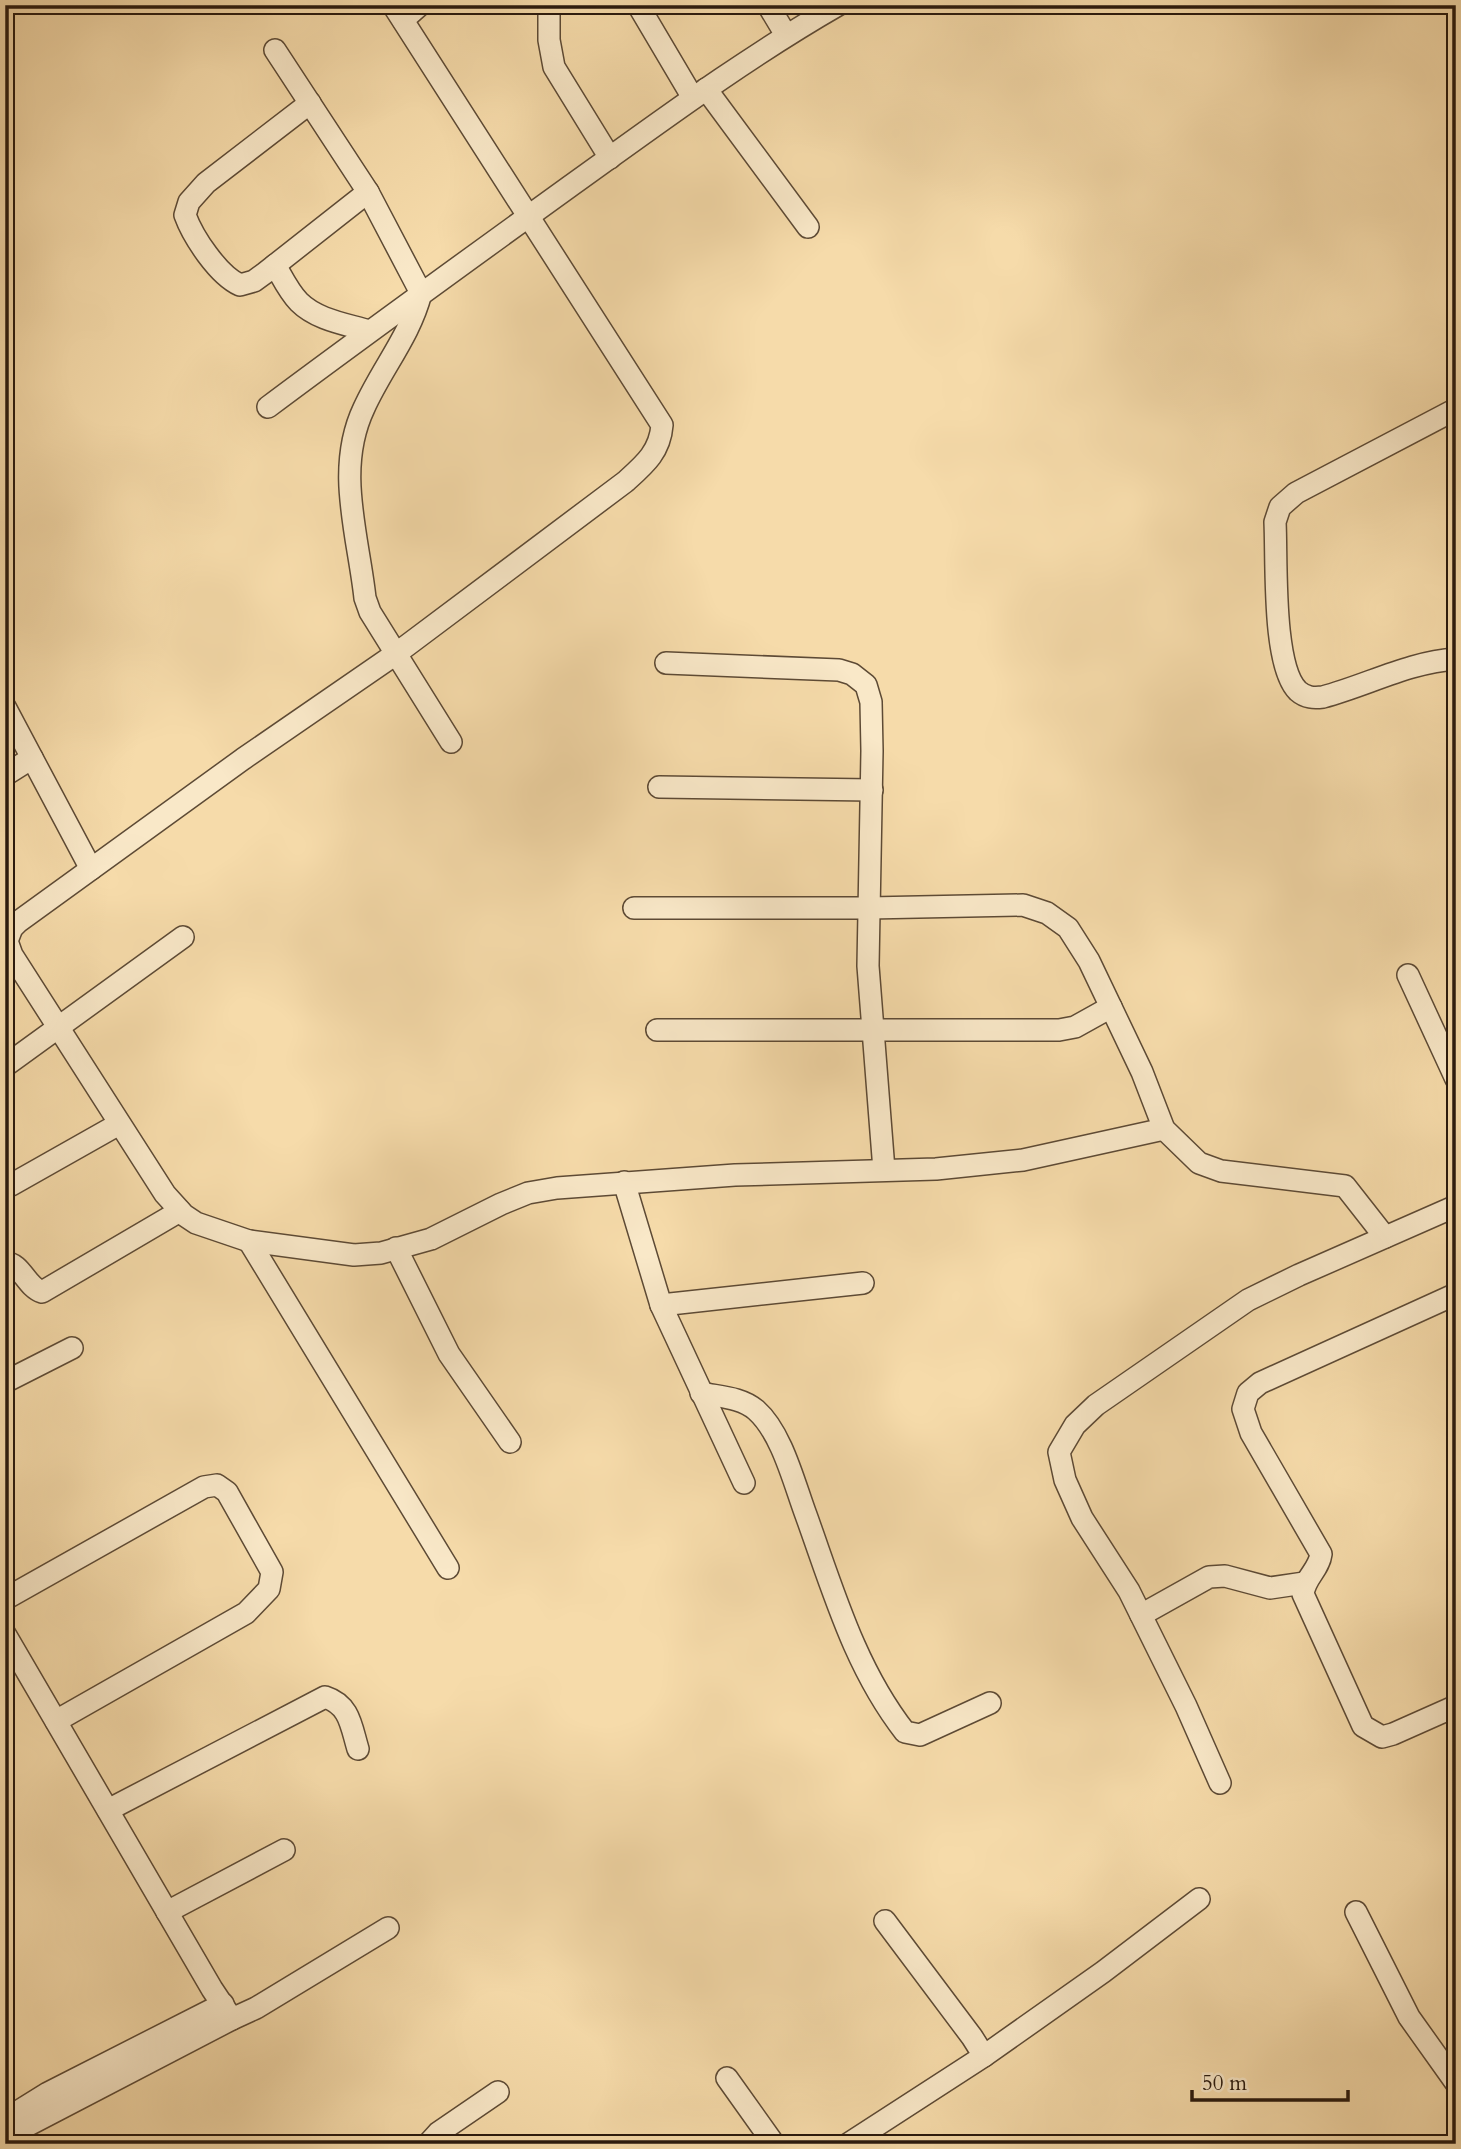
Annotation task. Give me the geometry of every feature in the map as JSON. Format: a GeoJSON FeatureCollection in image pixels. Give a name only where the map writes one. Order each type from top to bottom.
{"type":"FeatureCollection","features":[{"type":"Feature","properties":{"kind":"street"},"geometry":{"type":"LineString","coordinates":[[420,5],[398,13],[662,425],[661,438],[655,452],[625,482],[397,653],[243,759],[12,928],[7,941],[12,955],[165,1194],[180,1211],[197,1223],[249,1241],[354,1255],[381,1253],[431,1239],[528,1193],[557,1188],[722,1175],[936,1169],[1023,1160],[1164,1129]]}},
{"type":"Feature","properties":{"kind":"street"},"geometry":{"type":"LineString","coordinates":[[549,5],[549,40],[554,67],[610,158]]}},
{"type":"Feature","properties":{"kind":"street"},"geometry":{"type":"LineString","coordinates":[[638,5],[699,94],[808,227]]}},
{"type":"Feature","properties":{"kind":"street"},"geometry":{"type":"LineString","coordinates":[[768,5],[786,35]]}},
{"type":"Feature","properties":{"kind":"street"},"geometry":{"type":"LineString","coordinates":[[268,407],[421,293],[699,94],[786,35],[838,5]]}},
{"type":"Feature","properties":{"kind":"street"},"geometry":{"type":"LineString","coordinates":[[275,50],[368,192],[421,293],[415,316],[362,411],[352,443],[348,482],[365,598],[370,612],[451,742]]}},
{"type":"Feature","properties":{"kind":"street"},"geometry":{"type":"LineString","coordinates":[[310,103],[195,193],[185,215],[191,230],[230,281],[240,285],[254,281],[368,192]]}},
{"type":"Feature","properties":{"kind":"street"},"geometry":{"type":"LineString","coordinates":[[275,265],[297,300],[306,308],[323,317],[369,331]]}},
{"type":"Feature","properties":{"kind":"street"},"geometry":{"type":"LineString","coordinates":[[1456,409],[1296,493],[1280,507],[1275,522],[1280,642],[1284,662],[1298,691],[1311,699],[1323,697],[1402,669],[1456,659]]}},
{"type":"Feature","properties":{"kind":"street"},"geometry":{"type":"LineString","coordinates":[[666,663],[839,670],[852,674],[866,685],[871,702],[872,790],[868,966],[884,1170]]}},
{"type":"Feature","properties":{"kind":"street"},"geometry":{"type":"LineString","coordinates":[[5,707],[91,869]]}},
{"type":"Feature","properties":{"kind":"street"},"geometry":{"type":"LineString","coordinates":[[5,775],[32,758]]}},
{"type":"Feature","properties":{"kind":"street"},"geometry":{"type":"LineString","coordinates":[[659,787],[872,790]]}},
{"type":"Feature","properties":{"kind":"street"},"geometry":{"type":"LineString","coordinates":[[634,908],[1023,905],[1047,913],[1068,928],[1089,961],[1155,1101],[1164,1129],[1199,1163],[1221,1171],[1345,1186],[1385,1237]]}},
{"type":"Feature","properties":{"kind":"street"},"geometry":{"type":"LineString","coordinates":[[5,1066],[183,937]]}},
{"type":"Feature","properties":{"kind":"street"},"geometry":{"type":"LineString","coordinates":[[1408,975],[1456,1079]]}},
{"type":"Feature","properties":{"kind":"street"},"geometry":{"type":"LineString","coordinates":[[657,1030],[1059,1030],[1075,1027],[1111,1007]]}},
{"type":"Feature","properties":{"kind":"street"},"geometry":{"type":"LineString","coordinates":[[11,1185],[119,1124]]}},
{"type":"Feature","properties":{"kind":"street"},"geometry":{"type":"LineString","coordinates":[[624,1182],[661,1305],[744,1483]]}},
{"type":"Feature","properties":{"kind":"street"},"geometry":{"type":"LineString","coordinates":[[1220,1783],[1186,1706],[1129,1591],[1082,1518],[1065,1480],[1059,1452],[1076,1424],[1096,1405],[1248,1300],[1456,1206]]}},
{"type":"Feature","properties":{"kind":"street"},"geometry":{"type":"LineString","coordinates":[[5,1263],[15,1265],[36,1290],[42,1292],[180,1211]]}},
{"type":"Feature","properties":{"kind":"street"},"geometry":{"type":"LineString","coordinates":[[249,1241],[448,1567]]}},
{"type":"Feature","properties":{"kind":"street"},"geometry":{"type":"LineString","coordinates":[[396,1248],[449,1354],[510,1443]]}},
{"type":"Feature","properties":{"kind":"street"},"geometry":{"type":"LineString","coordinates":[[661,1305],[863,1283]]}},
{"type":"Feature","properties":{"kind":"street"},"geometry":{"type":"LineString","coordinates":[[1456,1294],[1260,1383],[1248,1393],[1243,1409],[1251,1433],[1321,1554],[1320,1564],[1304,1583],[1303,1594],[1363,1726],[1382,1737],[1456,1706]]}},
{"type":"Feature","properties":{"kind":"street"},"geometry":{"type":"LineString","coordinates":[[5,1382],[72,1348]]}},
{"type":"Feature","properties":{"kind":"street"},"geometry":{"type":"LineString","coordinates":[[701,1393],[746,1402],[770,1426],[786,1459],[852,1643],[876,1691],[905,1732],[920,1735],[990,1703]]}},
{"type":"Feature","properties":{"kind":"street"},"geometry":{"type":"LineString","coordinates":[[5,1599],[204,1487],[217,1485],[227,1492],[272,1572],[269,1589],[246,1613],[56,1721]]}},
{"type":"Feature","properties":{"kind":"street"},"geometry":{"type":"LineString","coordinates":[[1141,1615],[1209,1577],[1225,1576],[1270,1588],[1304,1583]]}},
{"type":"Feature","properties":{"kind":"street"},"geometry":{"type":"LineString","coordinates":[[5,1634],[227,2012]]}},
{"type":"Feature","properties":{"kind":"street"},"geometry":{"type":"LineString","coordinates":[[108,1810],[325,1697],[339,1701],[346,1712],[358,1749]]}},
{"type":"Feature","properties":{"kind":"street"},"geometry":{"type":"LineString","coordinates":[[167,1912],[284,1850]]}},
{"type":"Feature","properties":{"kind":"street"},"geometry":{"type":"LineString","coordinates":[[848,2144],[984,2056],[1103,1972],[1199,1899]]}},
{"type":"Feature","properties":{"kind":"street"},"geometry":{"type":"LineString","coordinates":[[1356,1912],[1409,2017],[1456,2083]]}},
{"type":"Feature","properties":{"kind":"street"},"geometry":{"type":"LineString","coordinates":[[885,1921],[984,2056]]}},
{"type":"Feature","properties":{"kind":"street"},"geometry":{"type":"LineString","coordinates":[[5,2123],[11,2116],[48,2093],[227,2012],[256,2008],[388,1928]]}},
{"type":"Feature","properties":{"kind":"street"},"geometry":{"type":"LineString","coordinates":[[5,2133],[15,2132],[227,2012]]}},
{"type":"Feature","properties":{"kind":"street"},"geometry":{"type":"LineString","coordinates":[[727,2078],[774,2144]]}},
{"type":"Feature","properties":{"kind":"street"},"geometry":{"type":"LineString","coordinates":[[428,2144],[438,2133],[498,2092]]}}]}
